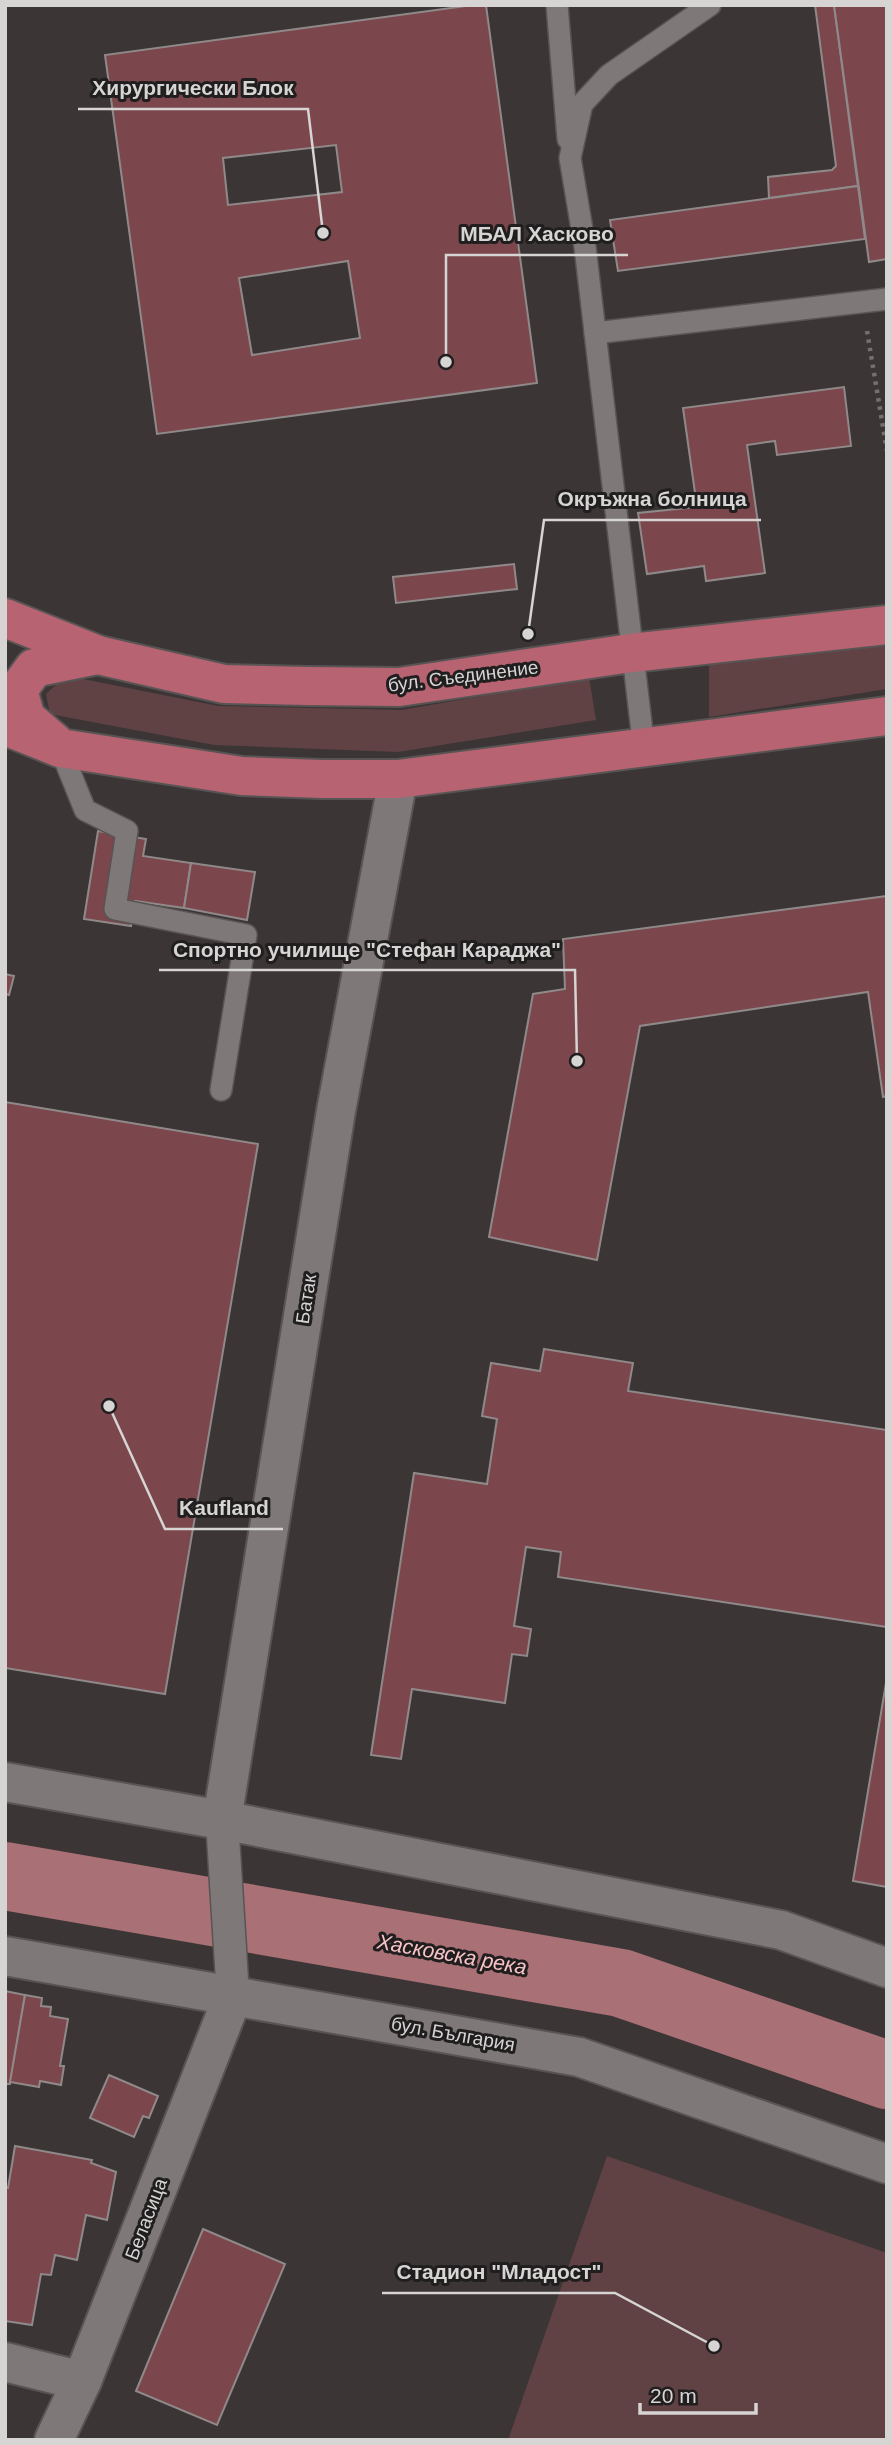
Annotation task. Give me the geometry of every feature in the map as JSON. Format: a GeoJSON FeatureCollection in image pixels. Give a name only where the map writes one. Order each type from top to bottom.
{"type":"FeatureCollection","features":[{"type":"Feature","properties":{"kind":"main road","name":"бул. Съединение"},"geometry":{"type":"LineString","coordinates":[[5,618],[97,655],[224,684],[399,687],[631,653],[887,625]]}},
{"type":"Feature","properties":{"kind":"main road"},"geometry":{"type":"LineString","coordinates":[[60,748],[26,718],[18,690],[34,668],[97,655]]}},
{"type":"Feature","properties":{"kind":"main road"},"geometry":{"type":"LineString","coordinates":[[5,726],[60,748],[242,776],[398,779],[887,716]]}},
{"type":"Feature","properties":{"kind":"street","name":"Батак"},"geometry":{"type":"LineString","coordinates":[[222,1820],[336,1111],[398,779]]}},
{"type":"Feature","properties":{"kind":"street"},"geometry":{"type":"LineString","coordinates":[[5,1782],[222,1820],[781,1930],[887,1968]]}},
{"type":"Feature","properties":{"kind":"street"},"geometry":{"type":"LineString","coordinates":[[222,1820],[233,1996]]}},
{"type":"Feature","properties":{"kind":"street","name":"бул. България"},"geometry":{"type":"LineString","coordinates":[[5,1956],[579,2057],[887,2164]]}},
{"type":"Feature","properties":{"kind":"street","name":"Беласица"},"geometry":{"type":"LineString","coordinates":[[54,2440],[82,2381],[233,1996]]}},
{"type":"Feature","properties":{"kind":"street"},"geometry":{"type":"LineString","coordinates":[[5,2362],[82,2381]]}},
{"type":"Feature","properties":{"kind":"lane"},"geometry":{"type":"LineString","coordinates":[[557,5],[570,158],[585,247],[644,749]]}},
{"type":"Feature","properties":{"kind":"lane"},"geometry":{"type":"LineString","coordinates":[[570,158],[582,104],[609,75],[710,5]]}},
{"type":"Feature","properties":{"kind":"lane"},"geometry":{"type":"LineString","coordinates":[[594,333],[887,299]]}},
{"type":"Feature","properties":{"kind":"lane"},"geometry":{"type":"LineString","coordinates":[[60,748],[85,810],[127,831],[115,909],[246,935],[221,1090]]}},
{"type":"Feature","properties":{"kind":"path"},"geometry":{"type":"LineString","coordinates":[[862,302],[887,452]]}},
{"type":"Feature","properties":{"kind":"shaded area"},"geometry":{"type":"Polygon","coordinates":[[[887,639],[887,689],[709,717],[709,664],[887,639]]]}},
{"type":"Feature","properties":{"kind":"shaded area"},"geometry":{"type":"Polygon","coordinates":[[[589,677],[596,720],[398,752],[214,745],[50,714],[46,694],[59,682],[83,679],[218,706],[402,710],[589,677]]]}},
{"type":"Feature","properties":{"kind":"shaded area"},"geometry":{"type":"Polygon","coordinates":[[[607,2156],[887,2253],[887,2440],[508,2440],[607,2156]]]}},
{"type":"Feature","properties":{"kind":"building"},"geometry":{"type":"Polygon","coordinates":[[[486,5],[537,383],[157,434],[105,55],[486,5]],[[336,145],[223,158],[228,205],[342,192],[336,145]],[[348,261],[239,278],[252,355],[360,338],[348,261]]]}},
{"type":"Feature","properties":{"kind":"building"},"geometry":{"type":"Polygon","coordinates":[[[815,5],[834,5],[858,186],[769,198],[768,177],[832,170],[836,166],[815,5]]]}},
{"type":"Feature","properties":{"kind":"building"},"geometry":{"type":"Polygon","coordinates":[[[834,5],[887,5],[887,259],[869,262],[834,5]]]}},
{"type":"Feature","properties":{"kind":"building"},"geometry":{"type":"Polygon","coordinates":[[[858,186],[865,239],[618,271],[610,220],[858,186]]]}},
{"type":"Feature","properties":{"kind":"building"},"geometry":{"type":"Polygon","coordinates":[[[844,387],[851,446],[777,455],[775,441],[747,445],[765,573],[706,581],[704,566],[647,574],[638,513],[697,507],[683,408],[844,387]]]}},
{"type":"Feature","properties":{"kind":"building"},"geometry":{"type":"Polygon","coordinates":[[[514,564],[517,589],[396,603],[393,577],[514,564]]]}},
{"type":"Feature","properties":{"kind":"building"},"geometry":{"type":"Polygon","coordinates":[[[98,831],[146,839],[143,856],[191,863],[184,908],[135,901],[131,926],[84,919],[98,831]]]}},
{"type":"Feature","properties":{"kind":"building"},"geometry":{"type":"Polygon","coordinates":[[[191,863],[255,872],[247,920],[184,908],[191,863]]]}},
{"type":"Feature","properties":{"kind":"building"},"geometry":{"type":"Polygon","coordinates":[[[887,896],[887,1096],[883,1097],[868,992],[640,1026],[597,1260],[489,1237],[533,994],[565,989],[563,939],[887,896]]]}},
{"type":"Feature","properties":{"kind":"building"},"geometry":{"type":"Polygon","coordinates":[[[5,974],[14,976],[9,995],[5,994],[5,974]]]}},
{"type":"Feature","properties":{"kind":"building"},"geometry":{"type":"Polygon","coordinates":[[[5,1102],[258,1144],[165,1694],[5,1668],[5,1102]]]}},
{"type":"Feature","properties":{"kind":"building"},"geometry":{"type":"Polygon","coordinates":[[[544,1349],[633,1363],[628,1391],[887,1430],[887,1627],[558,1577],[561,1552],[526,1547],[514,1626],[531,1629],[527,1656],[512,1654],[505,1703],[412,1689],[401,1759],[371,1755],[414,1473],[487,1484],[497,1419],[482,1416],[491,1363],[540,1371],[544,1349]]]}},
{"type":"Feature","properties":{"kind":"building"},"geometry":{"type":"Polygon","coordinates":[[[887,1683],[887,1887],[853,1881],[887,1683]]]}},
{"type":"Feature","properties":{"kind":"building"},"geometry":{"type":"Polygon","coordinates":[[[5,1991],[25,1995],[10,2084],[5,2084],[5,1991]]]}},
{"type":"Feature","properties":{"kind":"building"},"geometry":{"type":"Polygon","coordinates":[[[25,1995],[42,1998],[41,2006],[51,2007],[50,2016],[68,2019],[60,2066],[64,2066],[61,2085],[40,2081],[39,2087],[10,2082],[25,1995]]]}},
{"type":"Feature","properties":{"kind":"building"},"geometry":{"type":"Polygon","coordinates":[[[109,2075],[158,2096],[149,2118],[143,2116],[134,2137],[90,2118],[109,2075]]]}},
{"type":"Feature","properties":{"kind":"building"},"geometry":{"type":"Polygon","coordinates":[[[15,2146],[92,2160],[91,2163],[116,2172],[107,2220],[86,2215],[77,2260],[55,2255],[51,2275],[41,2274],[32,2325],[5,2321],[5,2187],[8,2188],[15,2146]]]}},
{"type":"Feature","properties":{"kind":"building"},"geometry":{"type":"Polygon","coordinates":[[[203,2229],[285,2264],[217,2425],[136,2391],[203,2229]]]}},
{"type":"Feature","properties":{"kind":"waterway","name":"Хасковска река"},"geometry":{"type":"LineString","coordinates":[[5,1876],[621,1983],[887,2075]]}},
{"type":"Feature","properties":{"kind":"place","name":"Хирургически Блок"},"geometry":{"type":"Point","coordinates":[323,233]}},
{"type":"Feature","properties":{"kind":"place","name":"МБАЛ Хасково"},"geometry":{"type":"Point","coordinates":[446,362]}},
{"type":"Feature","properties":{"kind":"place","name":"Окръжна болница"},"geometry":{"type":"Point","coordinates":[528,634]}},
{"type":"Feature","properties":{"kind":"place","name":"Спортно училище \"Стефан Караджа\""},"geometry":{"type":"Point","coordinates":[577,1061]}},
{"type":"Feature","properties":{"kind":"place","name":"Kaufland"},"geometry":{"type":"Point","coordinates":[109,1406]}},
{"type":"Feature","properties":{"kind":"place","name":"Стадион \"Младост\""},"geometry":{"type":"Point","coordinates":[714,2346]}}]}
